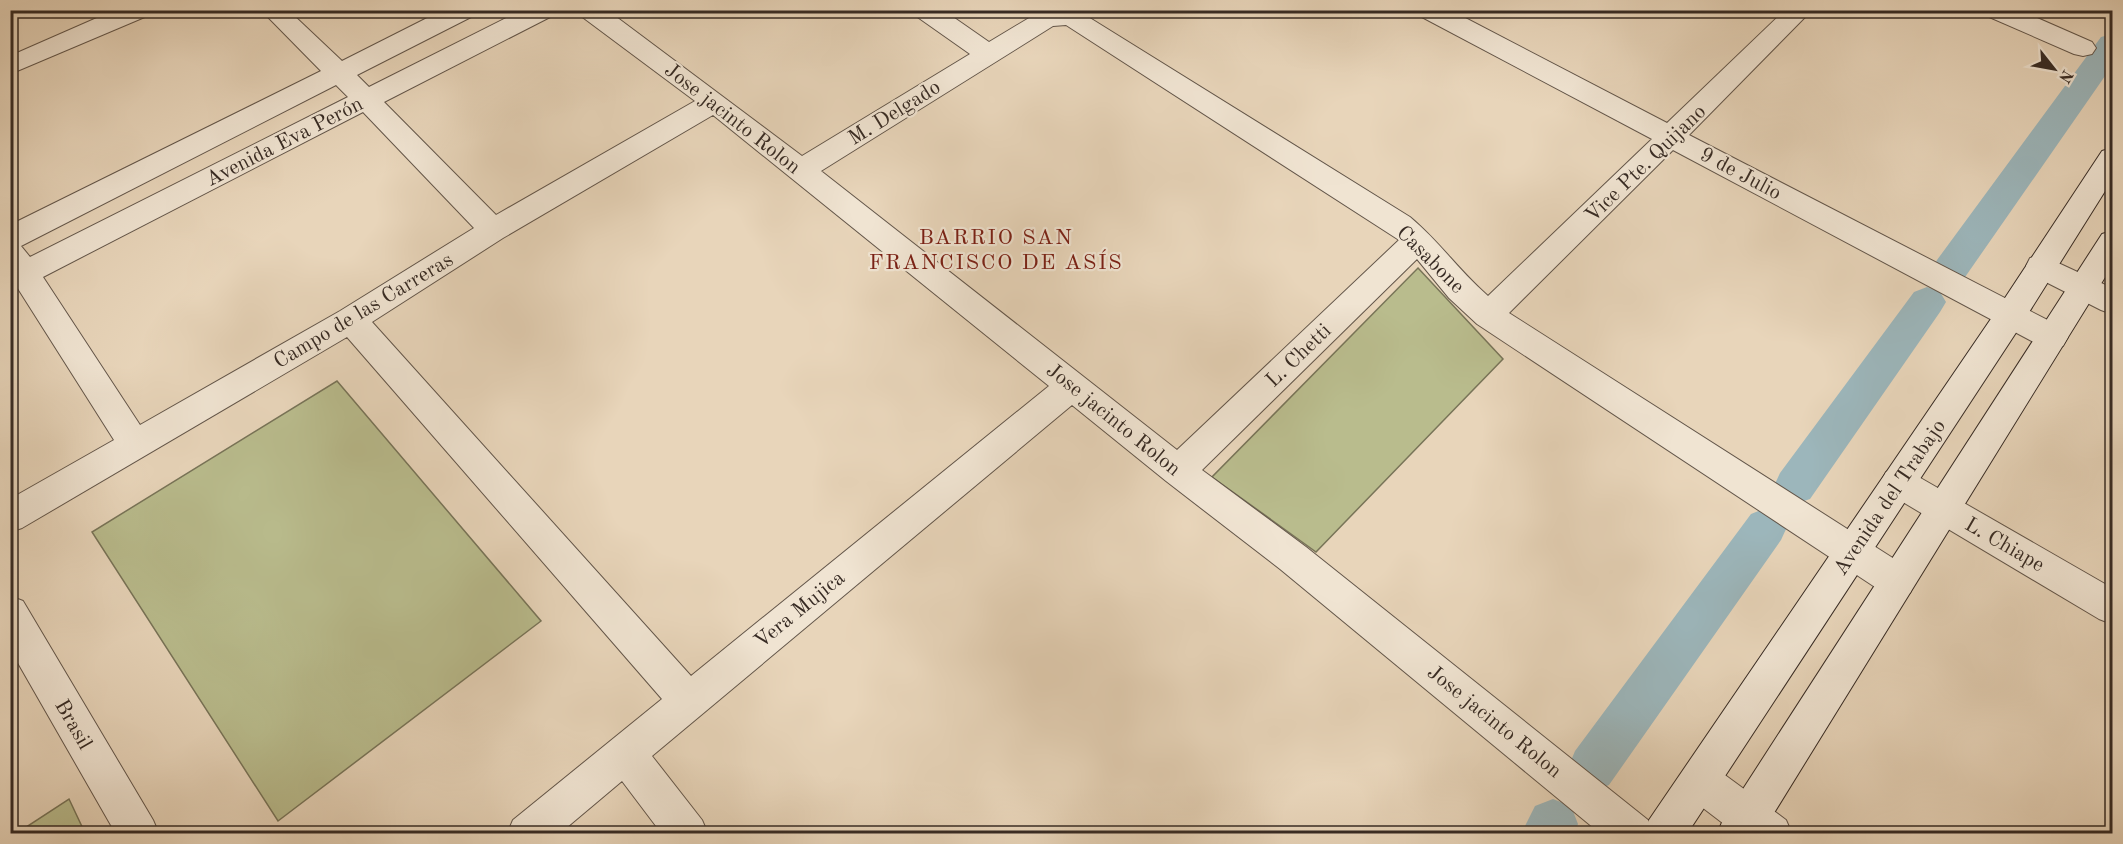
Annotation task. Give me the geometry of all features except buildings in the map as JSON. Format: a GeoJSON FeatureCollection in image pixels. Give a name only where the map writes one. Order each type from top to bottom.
{"type":"FeatureCollection","features":[{"type":"Feature","properties":{"kind":"street"},"geometry":{"type":"LineString","coordinates":[[10,66],[138,10]]}},
{"type":"Feature","properties":{"kind":"street"},"geometry":{"type":"LineString","coordinates":[[273,10],[367,100],[493,230]]}},
{"type":"Feature","properties":{"kind":"street","name":"Avenida Eva Perón"},"geometry":{"type":"LineString","coordinates":[[10,237],[464,10]]}},
{"type":"Feature","properties":{"kind":"street","name":"Avenida Eva Perón"},"geometry":{"type":"LineString","coordinates":[[17,262],[367,100],[543,10]]}},
{"type":"Feature","properties":{"kind":"street","name":"Jose jacinto Rolon"},"geometry":{"type":"LineString","coordinates":[[590,10],[714,102],[883,234],[1178,471],[1293,558],[1634,834]]}},
{"type":"Feature","properties":{"kind":"street"},"geometry":{"type":"LineString","coordinates":[[925,10],[988,54]]}},
{"type":"Feature","properties":{"kind":"street","name":"9 de Julio"},"geometry":{"type":"LineString","coordinates":[[1429,10],[2052,337]]}},
{"type":"Feature","properties":{"kind":"street","name":"Vice Pte. Quijano"},"geometry":{"type":"LineString","coordinates":[[1488,315],[1800,10]]}},
{"type":"Feature","properties":{"kind":"street"},"geometry":{"type":"LineString","coordinates":[[1996,10],[2083,48]]}},
{"type":"Feature","properties":{"kind":"street","name":"Casabone"},"geometry":{"type":"LineString","coordinates":[[988,54],[1048,18],[1071,17],[1400,225],[1418,240],[1460,290],[1488,315],[1897,581]]}},
{"type":"Feature","properties":{"kind":"street","name":"M. Delgado"},"geometry":{"type":"LineString","coordinates":[[800,171],[988,54]]}},
{"type":"Feature","properties":{"kind":"street","name":"Campo de las Carreras"},"geometry":{"type":"LineString","coordinates":[[10,517],[351,320],[493,230],[714,102]]}},
{"type":"Feature","properties":{"kind":"street","name":"Avenida del Trabajo"},"geometry":{"type":"LineString","coordinates":[[1663,834],[1854,551],[2112,158]]}},
{"type":"Feature","properties":{"kind":"street","name":"L. Chetti"},"geometry":{"type":"LineString","coordinates":[[1178,471],[1418,240]]}},
{"type":"Feature","properties":{"kind":"street"},"geometry":{"type":"LineString","coordinates":[[1700,781],[1752,828],[1897,581],[2052,337],[2098,295],[2112,242]]}},
{"type":"Feature","properties":{"kind":"street"},"geometry":{"type":"LineString","coordinates":[[17,262],[134,444]]}},
{"type":"Feature","properties":{"kind":"street"},"geometry":{"type":"LineString","coordinates":[[2041,266],[2098,295]]}},
{"type":"Feature","properties":{"kind":"street"},"geometry":{"type":"LineString","coordinates":[[351,320],[688,701]]}},
{"type":"Feature","properties":{"kind":"street","name":"Vera Mujica"},"geometry":{"type":"LineString","coordinates":[[527,834],[1072,386]]}},
{"type":"Feature","properties":{"kind":"street","name":"L. Chiape"},"geometry":{"type":"LineString","coordinates":[[1898,482],[2112,607]]}},
{"type":"Feature","properties":{"kind":"street","name":"Brasil"},"geometry":{"type":"LineString","coordinates":[[10,612],[138,834]]}},
{"type":"Feature","properties":{"kind":"street"},"geometry":{"type":"LineString","coordinates":[[625,753],[688,834]]}},
{"type":"Feature","properties":{"kind":"green space"},"geometry":{"type":"Polygon","coordinates":[[[1418,268],[1503,359],[1316,552],[1212,477],[1418,268]]]}},
{"type":"Feature","properties":{"kind":"green space"},"geometry":{"type":"Polygon","coordinates":[[[337,381],[541,621],[278,821],[92,532],[337,381]]]}},
{"type":"Feature","properties":{"kind":"green space"},"geometry":{"type":"Polygon","coordinates":[[[69,799],[85,833],[17,833],[69,799]]]}},
{"type":"Feature","properties":{"kind":"waterway"},"geometry":{"type":"LineString","coordinates":[[1950,270],[2112,44]]}},
{"type":"Feature","properties":{"kind":"waterway"},"geometry":{"type":"LineString","coordinates":[[1795,486],[1927,302]]}},
{"type":"Feature","properties":{"kind":"waterway"},"geometry":{"type":"LineString","coordinates":[[1592,768],[1766,527]]}},
{"type":"Feature","properties":{"kind":"waterway"},"geometry":{"type":"LineString","coordinates":[[1546,834],[1553,824]]}},
{"type":"Feature","properties":{"kind":"district","name":"BARRIO SAN FRANCISCO DE ASÍS"},"geometry":{"type":"Point","coordinates":[996,248]}}]}
